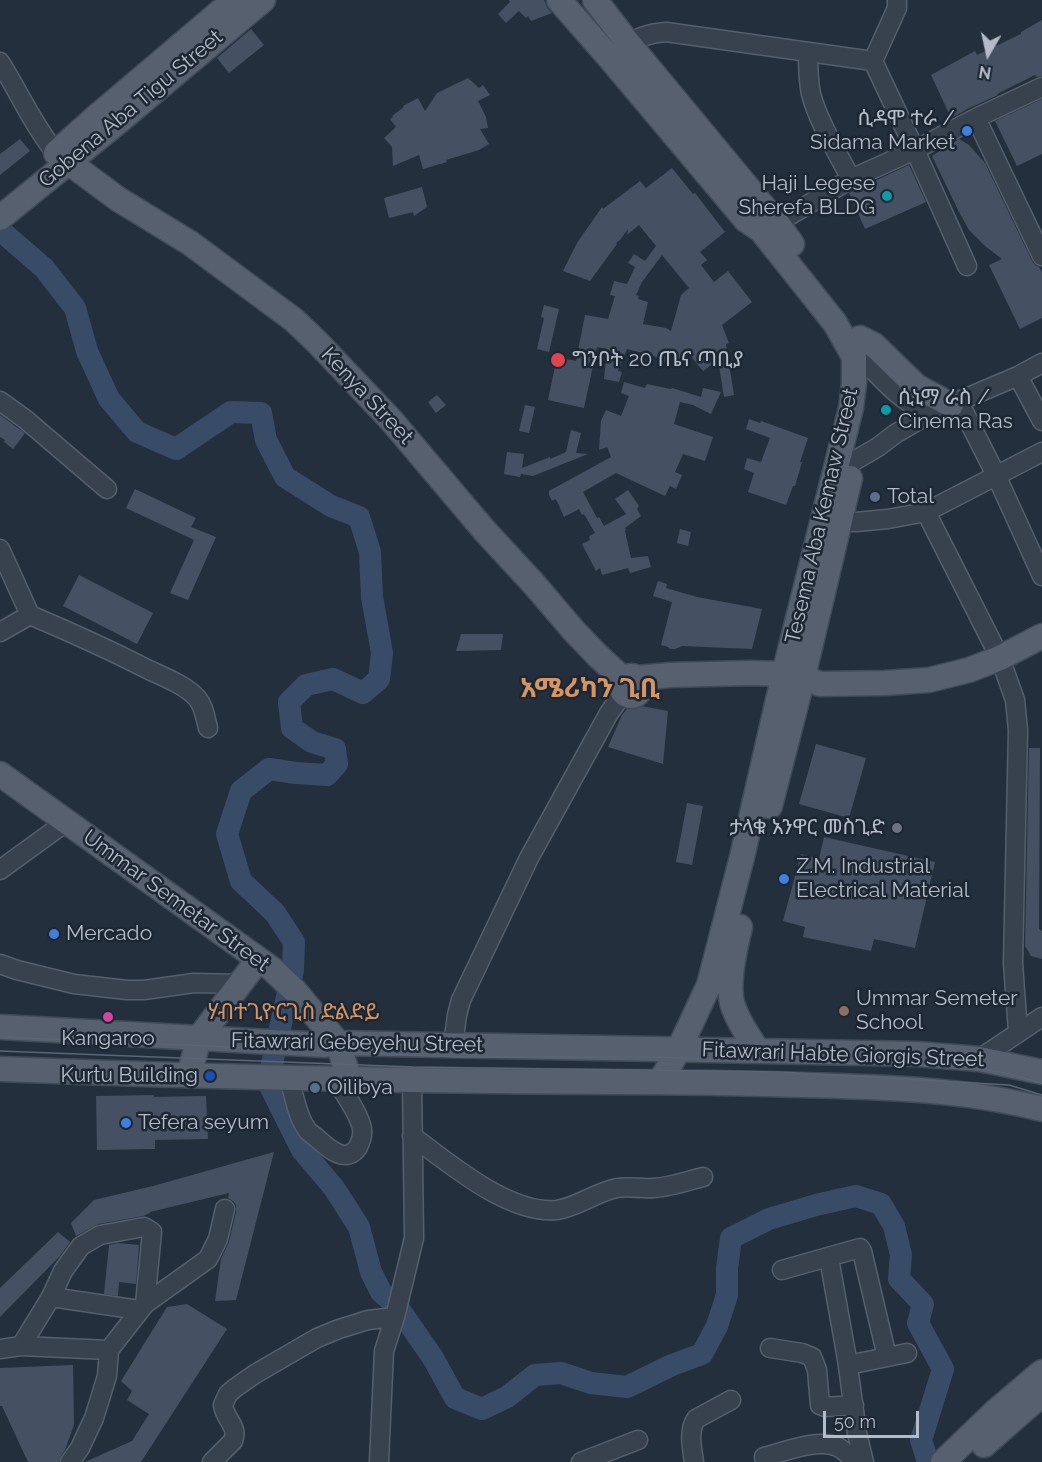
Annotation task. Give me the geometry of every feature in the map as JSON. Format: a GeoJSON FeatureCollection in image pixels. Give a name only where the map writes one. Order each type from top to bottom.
{"type":"FeatureCollection","features":[{"type":"Feature","properties":{"kind":"main road","name":"Tesema Aba Kemaw Street"},"geometry":{"type":"LineString","coordinates":[[559,0],[618,50]]}},
{"type":"Feature","properties":{"kind":"main road","name":"Tesema Aba Kemaw Street"},"geometry":{"type":"LineString","coordinates":[[594,0],[618,50],[746,220],[769,227],[835,323],[861,353],[867,398],[854,461],[832,520]]}},
{"type":"Feature","properties":{"kind":"main road","name":"Gobena Aba Tigu Street"},"geometry":{"type":"LineString","coordinates":[[1,210],[62,157],[118,122],[251,1]]}},
{"type":"Feature","properties":{"kind":"main road","name":"Kenya Street"},"geometry":{"type":"LineString","coordinates":[[62,157],[118,199],[190,243],[294,320],[391,420],[574,632],[631,686]]}},
{"type":"Feature","properties":{"kind":"main road"},"geometry":{"type":"LineString","coordinates":[[861,353],[874,345],[916,386],[947,407]]}},
{"type":"Feature","properties":{"kind":"main road","name":"Tesema Aba Kemaw Street"},"geometry":{"type":"LineString","coordinates":[[758,1052],[732,1006],[730,993],[734,952],[798,681],[832,520],[861,353]]}},
{"type":"Feature","properties":{"kind":"main road"},"geometry":{"type":"LineString","coordinates":[[631,686],[713,674],[798,681],[885,683],[929,680],[969,670],[1000,658],[1042,636]]}},
{"type":"Feature","properties":{"kind":"main road","name":"Tesema Aba Kemaw Street"},"geometry":{"type":"LineString","coordinates":[[660,1082],[679,1049],[709,985],[742,856],[798,681]]}},
{"type":"Feature","properties":{"kind":"main road","name":"Ummar Semetar Street"},"geometry":{"type":"LineString","coordinates":[[0,774],[265,964],[295,991],[338,1043]]}},
{"type":"Feature","properties":{"kind":"main road"},"geometry":{"type":"LineString","coordinates":[[189,1075],[199,1038],[240,984],[265,964]]}},
{"type":"Feature","properties":{"kind":"main road","name":"Fitawrari Gebeyehu Street"},"geometry":{"type":"LineString","coordinates":[[0,1027],[325,1045],[338,1043],[679,1049]]}},
{"type":"Feature","properties":{"kind":"main road"},"geometry":{"type":"LineString","coordinates":[[338,1043],[342,1079]]}},
{"type":"Feature","properties":{"kind":"main road"},"geometry":{"type":"LineString","coordinates":[[605,1048],[608,1082]]}},
{"type":"Feature","properties":{"kind":"main road","name":"Fitawrari Habte Giorgis Street"},"geometry":{"type":"LineString","coordinates":[[679,1049],[918,1054],[979,1059],[1042,1072]]}},
{"type":"Feature","properties":{"kind":"main road","name":"Fitawrari Gebeyehu Street"},"geometry":{"type":"LineString","coordinates":[[0,1069],[286,1078],[660,1082],[898,1088],[1001,1100],[1042,1109]]}},
{"type":"Feature","properties":{"kind":"main road"},"geometry":{"type":"LineString","coordinates":[[943,1462],[1003,1417],[1040,1384]]}},
{"type":"Feature","properties":{"kind":"main road"},"geometry":{"type":"LineString","coordinates":[[964,1462],[1003,1417]]}},
{"type":"Feature","properties":{"kind":"street"},"geometry":{"type":"LineString","coordinates":[[873,61],[901,3]]}},
{"type":"Feature","properties":{"kind":"street"},"geometry":{"type":"LineString","coordinates":[[618,50],[652,33],[666,32],[873,61]]}},
{"type":"Feature","properties":{"kind":"street"},"geometry":{"type":"LineString","coordinates":[[808,52],[808,78],[812,95],[819,115],[851,179]]}},
{"type":"Feature","properties":{"kind":"street"},"geometry":{"type":"LineString","coordinates":[[873,61],[967,266]]}},
{"type":"Feature","properties":{"kind":"street"},"geometry":{"type":"LineString","coordinates":[[0,62],[42,135],[62,157]]}},
{"type":"Feature","properties":{"kind":"street"},"geometry":{"type":"LineString","coordinates":[[769,227],[851,179],[1042,87]]}},
{"type":"Feature","properties":{"kind":"street"},"geometry":{"type":"LineString","coordinates":[[976,118],[1042,256]]}},
{"type":"Feature","properties":{"kind":"street"},"geometry":{"type":"LineString","coordinates":[[854,461],[895,434],[1042,363]]}},
{"type":"Feature","properties":{"kind":"street"},"geometry":{"type":"LineString","coordinates":[[1018,376],[1042,421]]}},
{"type":"Feature","properties":{"kind":"street"},"geometry":{"type":"LineString","coordinates":[[0,401],[25,419],[107,489]]}},
{"type":"Feature","properties":{"kind":"street"},"geometry":{"type":"LineString","coordinates":[[947,407],[996,475],[1042,576]]}},
{"type":"Feature","properties":{"kind":"street"},"geometry":{"type":"LineString","coordinates":[[832,520],[888,519],[926,512],[1042,452]]}},
{"type":"Feature","properties":{"kind":"street"},"geometry":{"type":"LineString","coordinates":[[926,512],[1000,658],[1016,700],[1018,730],[1013,963],[1018,1032]]}},
{"type":"Feature","properties":{"kind":"street"},"geometry":{"type":"LineString","coordinates":[[0,549],[30,615],[89,640],[174,682],[193,694],[203,707],[208,728]]}},
{"type":"Feature","properties":{"kind":"street"},"geometry":{"type":"LineString","coordinates":[[0,632],[30,615]]}},
{"type":"Feature","properties":{"kind":"street"},"geometry":{"type":"LineString","coordinates":[[453,1046],[461,1000],[526,866],[609,713],[631,686]]}},
{"type":"Feature","properties":{"kind":"street"},"geometry":{"type":"LineString","coordinates":[[0,870],[66,822]]}},
{"type":"Feature","properties":{"kind":"street"},"geometry":{"type":"LineString","coordinates":[[0,964],[74,984],[127,990],[194,983],[240,984]]}},
{"type":"Feature","properties":{"kind":"street"},"geometry":{"type":"LineString","coordinates":[[979,1059],[1042,1017]]}},
{"type":"Feature","properties":{"kind":"street"},"geometry":{"type":"LineString","coordinates":[[286,1078],[308,1131],[331,1151],[348,1155],[361,1141],[362,1132],[361,1125],[347,1098],[342,1079]]}},
{"type":"Feature","properties":{"kind":"street"},"geometry":{"type":"LineString","coordinates":[[380,1462],[384,1351],[395,1317],[414,1238],[412,1080]]}},
{"type":"Feature","properties":{"kind":"street"},"geometry":{"type":"LineString","coordinates":[[412,1136],[490,1190],[510,1201],[539,1210],[572,1207],[620,1187],[666,1187],[703,1177]]}},
{"type":"Feature","properties":{"kind":"street"},"geometry":{"type":"LineString","coordinates":[[70,1462],[80,1448],[94,1418],[107,1376],[109,1350],[142,1307],[208,1259],[218,1239],[225,1209]]}},
{"type":"Feature","properties":{"kind":"street"},"geometry":{"type":"LineString","coordinates":[[21,1346],[51,1297],[63,1270],[81,1246],[100,1235],[144,1227],[152,1232],[142,1307]]}},
{"type":"Feature","properties":{"kind":"street"},"geometry":{"type":"LineString","coordinates":[[782,1270],[858,1248],[861,1250],[887,1357]]}},
{"type":"Feature","properties":{"kind":"street"},"geometry":{"type":"LineString","coordinates":[[829,1258],[848,1365],[857,1433],[864,1462]]}},
{"type":"Feature","properties":{"kind":"street"},"geometry":{"type":"LineString","coordinates":[[51,1297],[142,1307]]}},
{"type":"Feature","properties":{"kind":"street"},"geometry":{"type":"LineString","coordinates":[[212,1462],[235,1437],[235,1429],[225,1414],[223,1405],[228,1394],[235,1388],[295,1350],[339,1329],[368,1320],[395,1317]]}},
{"type":"Feature","properties":{"kind":"street"},"geometry":{"type":"LineString","coordinates":[[0,1350],[21,1346],[109,1350]]}},
{"type":"Feature","properties":{"kind":"street"},"geometry":{"type":"LineString","coordinates":[[770,1348],[802,1353],[812,1357],[817,1370],[820,1406],[854,1406]]}},
{"type":"Feature","properties":{"kind":"street"},"geometry":{"type":"LineString","coordinates":[[848,1365],[907,1353]]}},
{"type":"Feature","properties":{"kind":"street"},"geometry":{"type":"LineString","coordinates":[[694,1462],[692,1424],[696,1419],[731,1400]]}},
{"type":"Feature","properties":{"kind":"street"},"geometry":{"type":"LineString","coordinates":[[581,1462],[638,1440]]}},
{"type":"Feature","properties":{"kind":"street"},"geometry":{"type":"LineString","coordinates":[[764,1457],[807,1446],[829,1444],[844,1451],[856,1462]]}},
{"type":"Feature","properties":{"kind":"building"},"geometry":{"type":"Polygon","coordinates":[[[509,0],[544,0],[552,13],[531,21],[528,16],[526,18],[519,11],[506,23],[498,14],[510,2],[509,0]]]}},
{"type":"Feature","properties":{"kind":"building"},"geometry":{"type":"Polygon","coordinates":[[[1042,20],[1042,76],[1035,75],[951,118],[931,75],[975,51],[977,55],[1021,34],[1042,20]]]}},
{"type":"Feature","properties":{"kind":"building"},"geometry":{"type":"Polygon","coordinates":[[[251,29],[264,45],[229,73],[217,58],[251,29]]]}},
{"type":"Feature","properties":{"kind":"building"},"geometry":{"type":"Polygon","coordinates":[[[468,78],[479,88],[483,85],[490,95],[478,101],[486,117],[488,128],[480,129],[489,144],[479,150],[423,169],[419,155],[393,166],[392,147],[384,138],[396,127],[390,119],[392,116],[403,106],[418,98],[425,111],[437,93],[468,78]]]}},
{"type":"Feature","properties":{"kind":"building"},"geometry":{"type":"Polygon","coordinates":[[[1042,99],[1042,154],[1017,166],[995,121],[1042,99]]]}},
{"type":"Feature","properties":{"kind":"building"},"geometry":{"type":"Polygon","coordinates":[[[20,139],[30,151],[0,175],[0,154],[20,139]]]}},
{"type":"Feature","properties":{"kind":"building"},"geometry":{"type":"Polygon","coordinates":[[[959,139],[969,145],[985,163],[1032,261],[1042,272],[1042,318],[1020,329],[989,265],[1002,259],[969,230],[932,156],[959,139]]]}},
{"type":"Feature","properties":{"kind":"building","name":"Haji Legese Sherefa BLDG"},"geometry":{"type":"Polygon","coordinates":[[[909,165],[926,202],[865,229],[849,193],[909,165]]]}},
{"type":"Feature","properties":{"kind":"building"},"geometry":{"type":"Polygon","coordinates":[[[672,168],[725,232],[700,252],[707,260],[701,265],[714,282],[728,271],[752,302],[722,325],[729,343],[726,344],[734,395],[724,397],[718,360],[703,371],[688,353],[678,361],[671,352],[666,362],[654,356],[627,349],[618,371],[622,372],[619,382],[604,379],[607,349],[597,347],[584,408],[548,400],[557,357],[576,361],[585,315],[608,319],[615,296],[610,295],[614,281],[627,284],[635,267],[628,263],[634,254],[645,261],[656,246],[639,225],[627,235],[628,229],[590,281],[563,271],[577,243],[602,207],[603,209],[640,181],[646,188],[672,168]],[[662,255],[642,282],[636,295],[639,296],[638,299],[648,302],[643,324],[671,331],[681,295],[689,288],[662,255]]]}},
{"type":"Feature","properties":{"kind":"building"},"geometry":{"type":"Polygon","coordinates":[[[422,187],[427,207],[414,216],[413,212],[389,218],[384,198],[422,187]]]}},
{"type":"Feature","properties":{"kind":"building"},"geometry":{"type":"Polygon","coordinates":[[[544,305],[559,309],[549,352],[537,349],[544,318],[541,317],[544,305]]]}},
{"type":"Feature","properties":{"kind":"building"},"geometry":{"type":"Polygon","coordinates":[[[624,382],[645,388],[647,384],[672,388],[701,397],[703,388],[721,392],[711,414],[693,405],[680,402],[674,424],[713,437],[705,461],[683,454],[675,472],[682,475],[676,489],[670,486],[665,496],[616,473],[583,492],[604,526],[626,514],[615,499],[628,490],[639,506],[637,509],[641,516],[625,528],[625,531],[631,558],[648,556],[651,567],[630,573],[628,568],[602,575],[600,568],[596,571],[582,544],[590,540],[589,536],[595,533],[584,514],[582,515],[579,509],[564,517],[557,501],[555,499],[552,501],[549,491],[611,457],[607,447],[599,450],[601,421],[606,410],[621,416],[629,396],[621,393],[624,382]]]}},
{"type":"Feature","properties":{"kind":"building"},"geometry":{"type":"Polygon","coordinates":[[[437,395],[446,405],[436,413],[428,402],[437,395]]]}},
{"type":"Feature","properties":{"kind":"building"},"geometry":{"type":"Polygon","coordinates":[[[525,405],[535,407],[529,433],[519,431],[525,405]]]}},
{"type":"Feature","properties":{"kind":"building"},"geometry":{"type":"Polygon","coordinates":[[[0,415],[25,433],[13,449],[0,437],[0,415]]]}},
{"type":"Feature","properties":{"kind":"building"},"geometry":{"type":"Polygon","coordinates":[[[749,419],[808,438],[795,486],[793,486],[786,505],[748,492],[754,473],[744,469],[747,458],[761,462],[770,438],[746,429],[749,419]]]}},
{"type":"Feature","properties":{"kind":"building"},"geometry":{"type":"Polygon","coordinates":[[[571,430],[581,433],[576,453],[588,454],[533,476],[521,474],[520,477],[504,474],[507,452],[524,454],[522,468],[550,457],[550,459],[566,452],[571,430]]]}},
{"type":"Feature","properties":{"kind":"building"},"geometry":{"type":"Polygon","coordinates":[[[135,489],[196,518],[191,527],[216,537],[188,600],[170,593],[194,540],[126,508],[135,489]]]}},
{"type":"Feature","properties":{"kind":"building"},"geometry":{"type":"Polygon","coordinates":[[[680,529],[691,532],[688,546],[677,543],[680,529]]]}},
{"type":"Feature","properties":{"kind":"building"},"geometry":{"type":"Polygon","coordinates":[[[79,575],[153,613],[137,644],[63,606],[79,575]]]}},
{"type":"Feature","properties":{"kind":"building"},"geometry":{"type":"Polygon","coordinates":[[[658,581],[667,584],[666,588],[697,597],[762,609],[752,649],[682,646],[670,649],[661,645],[672,602],[653,596],[658,581]]]}},
{"type":"Feature","properties":{"kind":"building"},"geometry":{"type":"Polygon","coordinates":[[[461,634],[503,634],[501,650],[456,651],[461,634]]]}},
{"type":"Feature","properties":{"kind":"building"},"geometry":{"type":"Polygon","coordinates":[[[631,704],[668,711],[663,764],[608,747],[622,715],[631,704]]]}},
{"type":"Feature","properties":{"kind":"building"},"geometry":{"type":"Polygon","coordinates":[[[816,744],[866,758],[849,818],[799,804],[816,744]]]}},
{"type":"Feature","properties":{"kind":"building"},"geometry":{"type":"Polygon","coordinates":[[[1029,748],[1040,748],[1039,929],[1042,931],[1042,959],[1031,956],[1025,946],[1029,748]]]}},
{"type":"Feature","properties":{"kind":"building"},"geometry":{"type":"Polygon","coordinates":[[[687,803],[703,806],[692,865],[676,862],[687,803]]]}},
{"type":"Feature","properties":{"kind":"building"},"geometry":{"type":"Polygon","coordinates":[[[824,837],[935,862],[915,948],[874,939],[871,951],[803,937],[805,927],[783,921],[801,854],[819,859],[824,837]]]}},
{"type":"Feature","properties":{"kind":"building"},"geometry":{"type":"Polygon","coordinates":[[[154,1095],[154,1097],[206,1096],[208,1139],[155,1140],[155,1149],[97,1150],[96,1096],[154,1095]]]}},
{"type":"Feature","properties":{"kind":"building"},"geometry":{"type":"Polygon","coordinates":[[[274,1152],[236,1300],[215,1301],[221,1259],[229,1242],[236,1212],[236,1205],[228,1198],[229,1193],[150,1212],[143,1216],[98,1224],[76,1236],[71,1223],[94,1200],[274,1152]]]}},
{"type":"Feature","properties":{"kind":"building"},"geometry":{"type":"Polygon","coordinates":[[[58,1232],[70,1242],[60,1256],[0,1317],[0,1288],[58,1232]]]}},
{"type":"Feature","properties":{"kind":"building"},"geometry":{"type":"Polygon","coordinates":[[[118,1243],[139,1245],[136,1284],[119,1282],[118,1296],[104,1294],[109,1245],[118,1243]]]}},
{"type":"Feature","properties":{"kind":"building"},"geometry":{"type":"Polygon","coordinates":[[[187,1304],[227,1329],[141,1462],[85,1462],[132,1441],[149,1414],[127,1400],[132,1391],[121,1381],[167,1307],[187,1304]]]}},
{"type":"Feature","properties":{"kind":"building"},"geometry":{"type":"Polygon","coordinates":[[[73,1365],[74,1425],[65,1450],[59,1462],[28,1462],[0,1406],[0,1368],[73,1365]]]}},
{"type":"Feature","properties":{"kind":"waterway"},"geometry":{"type":"LineString","coordinates":[[0,230],[44,268],[75,308],[87,351],[109,399],[137,432],[176,449],[231,412],[261,413],[266,440],[285,477],[331,506],[359,517],[370,552],[372,597],[382,653],[379,679],[363,693],[333,679],[306,685],[289,702],[292,728],[312,742],[335,749],[337,764],[327,775],[269,769],[241,791],[227,834],[241,881],[275,913],[294,942],[293,970],[268,1082],[302,1150],[334,1188],[359,1227],[371,1272],[381,1292],[397,1306],[433,1358],[455,1398],[482,1409],[507,1397],[535,1375],[561,1373],[591,1383],[627,1387],[672,1365],[702,1354],[717,1326],[727,1295],[727,1268],[731,1238],[769,1219],[856,1196],[881,1204],[894,1226],[901,1255],[899,1279],[923,1304],[918,1323],[943,1369],[921,1440],[928,1462]]}},
{"type":"Feature","properties":{"kind":"tram line"},"geometry":{"type":"LineString","coordinates":[[0,1037],[457,1057],[652,1057],[963,1067],[1001,1072],[1042,1083]]}},
{"type":"Feature","properties":{"kind":"tram line"},"geometry":{"type":"LineString","coordinates":[[0,1051],[413,1067],[780,1072],[1009,1085],[1042,1095]]}},
{"type":"Feature","properties":{"kind":"place","name":"ሲዳሞ ተራ / Sidama Market"},"geometry":{"type":"Point","coordinates":[967,131]}},
{"type":"Feature","properties":{"kind":"place","name":"Haji Legese Sherefa BLDG"},"geometry":{"type":"Point","coordinates":[887,196]}},
{"type":"Feature","properties":{"kind":"place","name":"ግንቦት 20 ጤና ጣቢያ"},"geometry":{"type":"Point","coordinates":[558,360]}},
{"type":"Feature","properties":{"kind":"place","name":"ሲኒማ ራስ / Cinema Ras"},"geometry":{"type":"Point","coordinates":[886,410]}},
{"type":"Feature","properties":{"kind":"place","name":"Total"},"geometry":{"type":"Point","coordinates":[875,497]}},
{"type":"Feature","properties":{"kind":"place","name":"ታላቁ አንዋር መስጊድ"},"geometry":{"type":"Point","coordinates":[897,828]}},
{"type":"Feature","properties":{"kind":"place","name":"Z.M. Industrial Electrical Material"},"geometry":{"type":"Point","coordinates":[784,879]}},
{"type":"Feature","properties":{"kind":"place","name":"Mercado"},"geometry":{"type":"Point","coordinates":[54,934]}},
{"type":"Feature","properties":{"kind":"place","name":"Ummar Semeter School"},"geometry":{"type":"Point","coordinates":[844,1011]}},
{"type":"Feature","properties":{"kind":"place","name":"Kangaroo"},"geometry":{"type":"Point","coordinates":[108,1017]}},
{"type":"Feature","properties":{"kind":"place","name":"Kurtu Building"},"geometry":{"type":"Point","coordinates":[210,1076]}},
{"type":"Feature","properties":{"kind":"place","name":"Oilibya"},"geometry":{"type":"Point","coordinates":[315,1088]}},
{"type":"Feature","properties":{"kind":"place","name":"Tefera seyum"},"geometry":{"type":"Point","coordinates":[126,1123]}},
{"type":"Feature","properties":{"kind":"district","name":"አሜሪካን ጊቢ"},"geometry":{"type":"Point","coordinates":[590,689]}},
{"type":"Feature","properties":{"kind":"district","name":"ሃብተጊዮርጊስ ድልድይ"},"geometry":{"type":"Point","coordinates":[294,1012]}}]}
